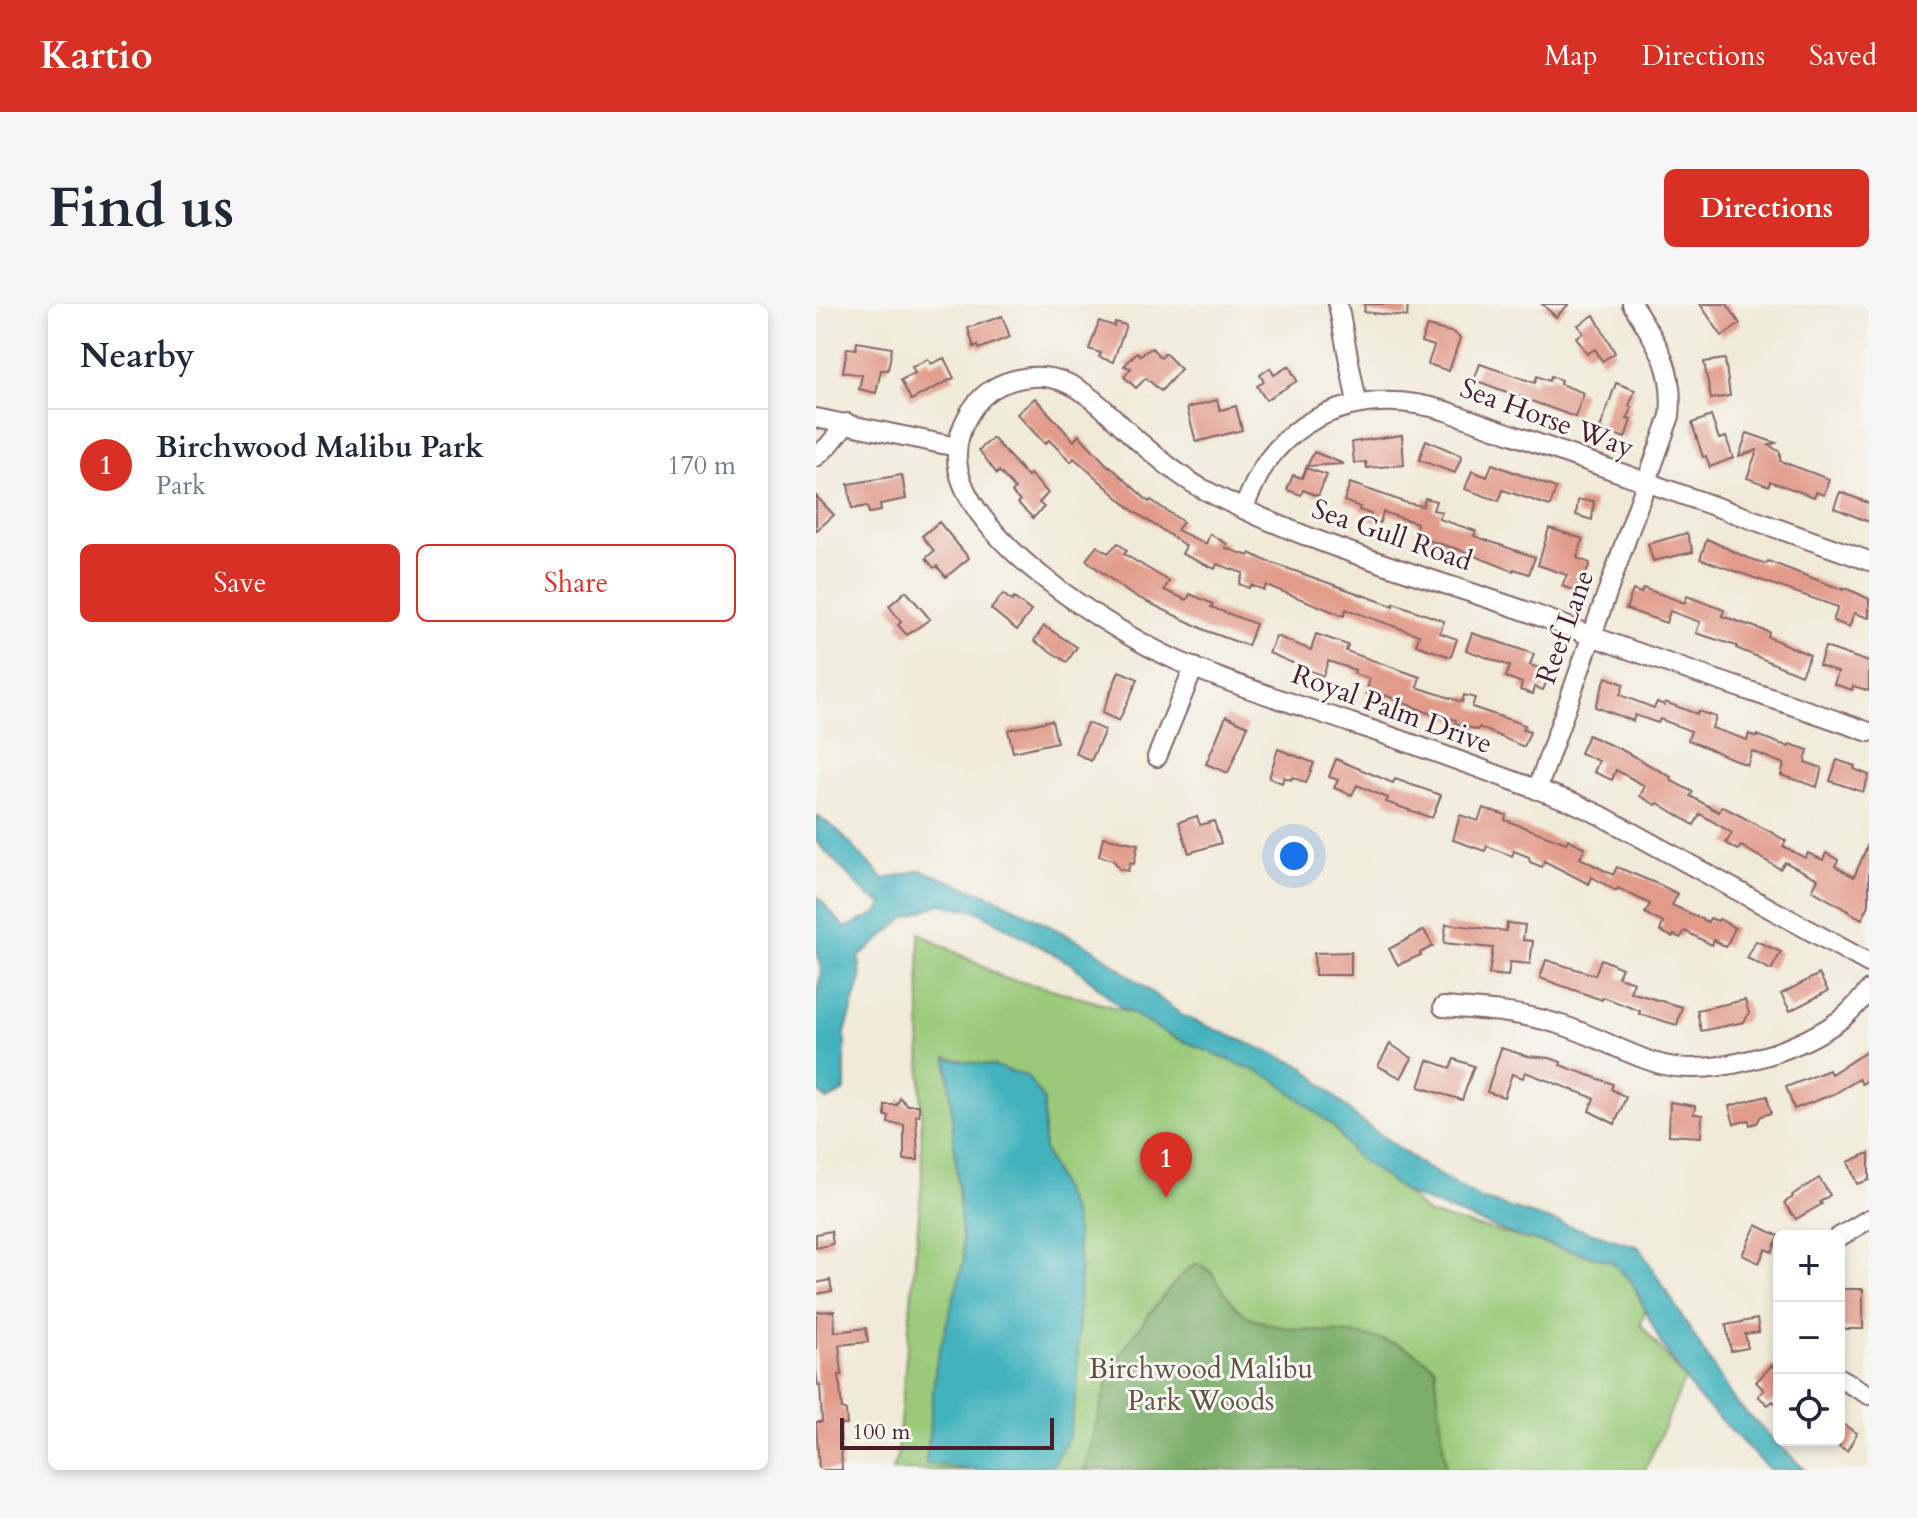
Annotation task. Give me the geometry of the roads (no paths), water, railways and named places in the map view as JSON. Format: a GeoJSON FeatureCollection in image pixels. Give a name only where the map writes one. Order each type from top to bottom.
{"type":"FeatureCollection","features":[{"type":"Feature","properties":{"kind":"street"},"geometry":{"type":"LineString","coordinates":[[1338,304],[1357,403]]}},
{"type":"Feature","properties":{"kind":"street","name":"Reef Lane"},"geometry":{"type":"LineString","coordinates":[[1537,790],[1670,416],[1671,379],[1660,348],[1632,304]]}},
{"type":"Feature","properties":{"kind":"street","name":"Sea Gull Road"},"geometry":{"type":"LineString","coordinates":[[957,447],[969,414],[991,390],[1021,379],[1039,377],[1071,383],[1091,396],[1173,469],[1196,485],[1270,522],[1869,732]]}},
{"type":"Feature","properties":{"kind":"street","name":"Sea Horse Way"},"geometry":{"type":"LineString","coordinates":[[1243,509],[1257,478],[1285,441],[1318,417],[1357,403],[1397,400],[1425,404],[1869,561]]}},
{"type":"Feature","properties":{"kind":"street"},"geometry":{"type":"LineString","coordinates":[[816,418],[957,447]]}},
{"type":"Feature","properties":{"kind":"street"},"geometry":{"type":"LineString","coordinates":[[816,457],[847,423]]}},
{"type":"Feature","properties":{"kind":"street","name":"Royal Palm Drive"},"geometry":{"type":"LineString","coordinates":[[957,447],[959,476],[964,492],[1002,541],[1075,601],[1177,660],[1600,815],[1869,963]]}},
{"type":"Feature","properties":{"kind":"street"},"geometry":{"type":"LineString","coordinates":[[1157,757],[1194,667]]}},
{"type":"Feature","properties":{"kind":"street"},"geometry":{"type":"LineString","coordinates":[[1443,1007],[1527,1015],[1570,1028],[1662,1065],[1707,1068],[1774,1052],[1815,1034],[1842,1019],[1869,990]]}},
{"type":"Feature","properties":{"kind":"street"},"geometry":{"type":"LineString","coordinates":[[1845,1233],[1869,1219]]}},
{"type":"Feature","properties":{"kind":"street"},"geometry":{"type":"LineString","coordinates":[[1845,1381],[1869,1395]]}},
{"type":"Feature","properties":{"kind":"water"},"geometry":{"type":"Polygon","coordinates":[[[816,815],[836,829],[884,879],[921,870],[1000,900],[1094,949],[1183,1016],[1303,1066],[1357,1118],[1424,1166],[1481,1199],[1639,1247],[1735,1402],[1773,1439],[1773,1446],[1780,1446],[1805,1470],[1770,1470],[1696,1395],[1661,1343],[1632,1282],[1610,1261],[1516,1236],[1408,1194],[1355,1156],[1333,1126],[1273,1078],[1169,1035],[1119,1006],[1073,965],[977,911],[940,904],[905,918],[859,957],[861,979],[845,1033],[845,1091],[827,1100],[819,1093],[816,1076],[816,1002],[821,970],[816,946],[816,895],[845,928],[876,914],[883,904],[867,895],[816,841],[816,815]]]}},
{"type":"Feature","properties":{"kind":"water"},"geometry":{"type":"Polygon","coordinates":[[[947,1058],[994,1066],[1027,1076],[1044,1100],[1044,1149],[1074,1218],[1080,1265],[1077,1387],[1069,1437],[1053,1465],[979,1470],[926,1464],[936,1363],[964,1260],[947,1058]]]}},
{"type":"Feature","properties":{"kind":"place","name":"Birchwood Malibu Park"},"geometry":{"type":"Point","coordinates":[1166,1198]}},
{"type":"Feature","properties":{"kind":"park label","name":"Birchwood Malibu Park Woods"},"geometry":{"type":"Point","coordinates":[1201,1385]}}]}
